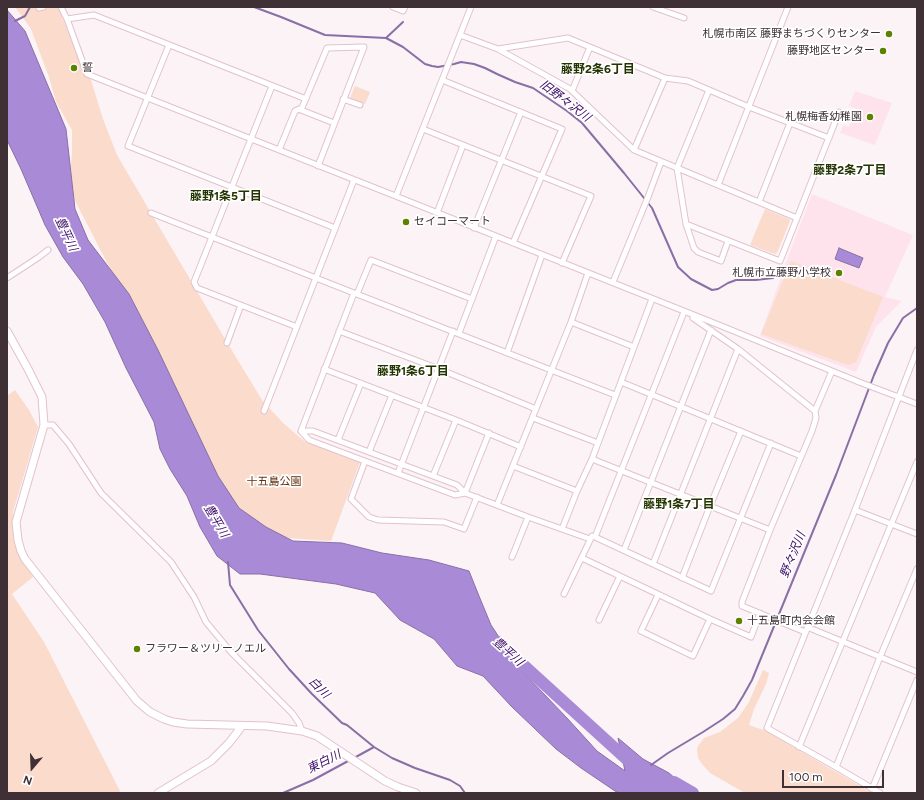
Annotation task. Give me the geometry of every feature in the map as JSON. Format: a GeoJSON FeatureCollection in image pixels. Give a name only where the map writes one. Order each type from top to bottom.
{"type":"FeatureCollection","features":[{"type":"Feature","properties":{"kind":"street"},"geometry":{"type":"LineString","coordinates":[[61,7],[88,74],[917,404]]}},
{"type":"Feature","properties":{"kind":"street"},"geometry":{"type":"LineString","coordinates":[[393,7],[403,11],[405,7]]}},
{"type":"Feature","properties":{"kind":"street"},"geometry":{"type":"LineString","coordinates":[[396,196],[471,7]]}},
{"type":"Feature","properties":{"kind":"street"},"geometry":{"type":"LineString","coordinates":[[653,7],[684,18]]}},
{"type":"Feature","properties":{"kind":"street"},"geometry":{"type":"LineString","coordinates":[[718,185],[788,7]]}},
{"type":"Feature","properties":{"kind":"street"},"geometry":{"type":"LineString","coordinates":[[67,19],[94,15],[306,99]]}},
{"type":"Feature","properties":{"kind":"street"},"geometry":{"type":"LineString","coordinates":[[460,35],[498,49],[570,89],[634,150],[797,218]]}},
{"type":"Feature","properties":{"kind":"street"},"geometry":{"type":"LineString","coordinates":[[498,49],[568,38],[665,78],[688,81],[749,107],[829,138]]}},
{"type":"Feature","properties":{"kind":"street"},"geometry":{"type":"LineString","coordinates":[[169,45],[128,146],[335,228]]}},
{"type":"Feature","properties":{"kind":"street"},"geometry":{"type":"LineString","coordinates":[[302,110],[327,48],[364,47],[318,166]]}},
{"type":"Feature","properties":{"kind":"street"},"geometry":{"type":"LineString","coordinates":[[572,91],[590,47]]}},
{"type":"Feature","properties":{"kind":"street"},"geometry":{"type":"LineString","coordinates":[[634,150],[665,78]]}},
{"type":"Feature","properties":{"kind":"street"},"geometry":{"type":"LineString","coordinates":[[442,80],[562,129],[513,243]]}},
{"type":"Feature","properties":{"kind":"street"},"geometry":{"type":"LineString","coordinates":[[272,86],[194,282],[197,288],[297,327]]}},
{"type":"Feature","properties":{"kind":"street"},"geometry":{"type":"LineString","coordinates":[[709,90],[676,168],[686,224],[694,248],[698,252],[721,261],[728,241]]}},
{"type":"Feature","properties":{"kind":"street"},"geometry":{"type":"LineString","coordinates":[[343,99],[360,105]]}},
{"type":"Feature","properties":{"kind":"street"},"geometry":{"type":"LineString","coordinates":[[279,150],[295,112],[299,109],[334,123]]}},
{"type":"Feature","properties":{"kind":"street"},"geometry":{"type":"LineString","coordinates":[[474,228],[521,112]]}},
{"type":"Feature","properties":{"kind":"street"},"geometry":{"type":"LineString","coordinates":[[686,224],[780,261],[839,112]]}},
{"type":"Feature","properties":{"kind":"street"},"geometry":{"type":"LineString","coordinates":[[759,202],[790,123]]}},
{"type":"Feature","properties":{"kind":"street"},"geometry":{"type":"LineString","coordinates":[[423,129],[591,196],[562,263]]}},
{"type":"Feature","properties":{"kind":"street"},"geometry":{"type":"LineString","coordinates":[[437,213],[463,145]]}},
{"type":"Feature","properties":{"kind":"street"},"geometry":{"type":"LineString","coordinates":[[613,282],[661,162]]}},
{"type":"Feature","properties":{"kind":"street"},"geometry":{"type":"LineString","coordinates":[[264,411],[354,180]]}},
{"type":"Feature","properties":{"kind":"street"},"geometry":{"type":"LineString","coordinates":[[152,213],[615,395]]}},
{"type":"Feature","properties":{"kind":"street"},"geometry":{"type":"LineString","coordinates":[[398,473],[439,369],[472,299],[496,236]]}},
{"type":"Feature","properties":{"kind":"street"},"geometry":{"type":"LineString","coordinates":[[7,278],[48,250]]}},
{"type":"Feature","properties":{"kind":"street"},"geometry":{"type":"LineString","coordinates":[[507,353],[542,255]]}},
{"type":"Feature","properties":{"kind":"street"},"geometry":{"type":"LineString","coordinates":[[301,431],[339,331],[371,260],[472,299]]}},
{"type":"Feature","properties":{"kind":"street"},"geometry":{"type":"LineString","coordinates":[[497,505],[571,322],[588,273]]}},
{"type":"Feature","properties":{"kind":"street"},"geometry":{"type":"LineString","coordinates":[[562,529],[592,459],[652,299]]}},
{"type":"Feature","properties":{"kind":"street"},"geometry":{"type":"LineString","coordinates":[[227,343],[241,305]]}},
{"type":"Feature","properties":{"kind":"street"},"geometry":{"type":"LineString","coordinates":[[684,312],[738,349],[815,411]]}},
{"type":"Feature","properties":{"kind":"street"},"geometry":{"type":"LineString","coordinates":[[564,594],[592,538],[622,471],[684,312]]}},
{"type":"Feature","properties":{"kind":"street"},"geometry":{"type":"LineString","coordinates":[[571,322],[634,347]]}},
{"type":"Feature","properties":{"kind":"street"},"geometry":{"type":"LineString","coordinates":[[624,550],[711,330]]}},
{"type":"Feature","properties":{"kind":"street"},"geometry":{"type":"LineString","coordinates":[[7,331],[42,397],[44,425],[16,522],[21,551],[25,560],[137,701],[150,712],[173,722],[187,724],[267,726],[302,730],[317,736],[385,781],[416,793]]}},
{"type":"Feature","properties":{"kind":"street"},"geometry":{"type":"LineString","coordinates":[[339,331],[439,369],[536,409]]}},
{"type":"Feature","properties":{"kind":"street"},"geometry":{"type":"LineString","coordinates":[[653,564],[738,349]]}},
{"type":"Feature","properties":{"kind":"street"},"geometry":{"type":"LineString","coordinates":[[880,793],[767,728],[855,510],[917,350]]}},
{"type":"Feature","properties":{"kind":"street"},"geometry":{"type":"LineString","coordinates":[[324,369],[489,433],[521,447]]}},
{"type":"Feature","properties":{"kind":"street"},"geometry":{"type":"LineString","coordinates":[[832,371],[815,411],[816,418],[812,431],[770,530],[742,602],[742,606],[781,622],[842,642],[917,672]]}},
{"type":"Feature","properties":{"kind":"street"},"geometry":{"type":"LineString","coordinates":[[621,382],[801,456]]}},
{"type":"Feature","properties":{"kind":"street"},"geometry":{"type":"LineString","coordinates":[[338,440],[361,383]]}},
{"type":"Feature","properties":{"kind":"street"},"geometry":{"type":"LineString","coordinates":[[369,452],[392,395]]}},
{"type":"Feature","properties":{"kind":"street"},"geometry":{"type":"LineString","coordinates":[[532,418],[598,443]]}},
{"type":"Feature","properties":{"kind":"street"},"geometry":{"type":"LineString","coordinates":[[434,476],[456,420]]}},
{"type":"Feature","properties":{"kind":"street"},"geometry":{"type":"LineString","coordinates":[[44,425],[53,425],[69,444],[101,493],[171,562],[194,597],[206,622],[231,652],[292,713],[302,730]]}},
{"type":"Feature","properties":{"kind":"street"},"geometry":{"type":"LineString","coordinates":[[301,431],[313,431],[338,440],[457,485],[465,493],[528,517],[624,550],[711,591],[771,443]]}},
{"type":"Feature","properties":{"kind":"street"},"geometry":{"type":"LineString","coordinates":[[301,431],[309,440],[455,495],[465,493]]}},
{"type":"Feature","properties":{"kind":"street"},"geometry":{"type":"LineString","coordinates":[[682,578],[740,431]]}},
{"type":"Feature","properties":{"kind":"street"},"geometry":{"type":"LineString","coordinates":[[465,493],[489,433]]}},
{"type":"Feature","properties":{"kind":"street"},"geometry":{"type":"LineString","coordinates":[[592,459],[770,530]]}},
{"type":"Feature","properties":{"kind":"street"},"geometry":{"type":"LineString","coordinates":[[365,461],[350,499],[369,517],[378,520],[444,522],[464,529],[476,497]]}},
{"type":"Feature","properties":{"kind":"street"},"geometry":{"type":"LineString","coordinates":[[799,747],[917,462]]}},
{"type":"Feature","properties":{"kind":"street"},"geometry":{"type":"LineString","coordinates":[[513,466],[577,491]]}},
{"type":"Feature","properties":{"kind":"street"},"geometry":{"type":"LineString","coordinates":[[855,510],[917,534]]}},
{"type":"Feature","properties":{"kind":"street"},"geometry":{"type":"LineString","coordinates":[[512,557],[528,517]]}},
{"type":"Feature","properties":{"kind":"street"},"geometry":{"type":"LineString","coordinates":[[582,558],[658,595],[751,637],[763,614]]}},
{"type":"Feature","properties":{"kind":"street"},"geometry":{"type":"LineString","coordinates":[[836,767],[917,569]]}},
{"type":"Feature","properties":{"kind":"street"},"geometry":{"type":"LineString","coordinates":[[599,620],[620,576]]}},
{"type":"Feature","properties":{"kind":"street"},"geometry":{"type":"LineString","coordinates":[[658,595],[641,631],[692,656],[710,619]]}},
{"type":"Feature","properties":{"kind":"street"},"geometry":{"type":"LineString","coordinates":[[872,789],[917,680]]}},
{"type":"Feature","properties":{"kind":"street"},"geometry":{"type":"LineString","coordinates":[[158,793],[211,761],[229,743],[242,726]]}},
{"type":"Feature","properties":{"kind":"shaded area","name":"札幌梅香幼稚園"},"geometry":{"type":"Polygon","coordinates":[[[855,91],[892,103],[875,145],[840,133],[843,125],[849,127],[856,109],[849,106],[855,91]]]}},
{"type":"Feature","properties":{"kind":"shaded area","name":"札幌市立藤野小学校"},"geometry":{"type":"Polygon","coordinates":[[[812,194],[913,235],[885,297],[902,301],[876,327],[856,372],[760,336],[812,194]]]}},
{"type":"Feature","properties":{"kind":"green space","name":"十五島公園"},"geometry":{"type":"Polygon","coordinates":[[[15,7],[58,7],[83,69],[91,80],[103,119],[117,155],[262,400],[283,423],[304,441],[360,462],[331,541],[287,538],[254,529],[231,512],[134,315],[69,189],[72,130],[56,102],[49,77],[31,29],[15,7]]]}},
{"type":"Feature","properties":{"kind":"green space"},"geometry":{"type":"Polygon","coordinates":[[[355,86],[370,92],[365,104],[350,98],[355,86]]]}},
{"type":"Feature","properties":{"kind":"green space"},"geometry":{"type":"Polygon","coordinates":[[[765,209],[789,219],[790,221],[777,253],[775,254],[750,245],[765,209]]]}},
{"type":"Feature","properties":{"kind":"green space"},"geometry":{"type":"Polygon","coordinates":[[[791,261],[883,297],[856,362],[848,365],[761,334],[791,261]]]}},
{"type":"Feature","properties":{"kind":"green space"},"geometry":{"type":"Polygon","coordinates":[[[15,390],[29,410],[38,427],[13,512],[14,544],[33,577],[12,594],[44,642],[121,793],[7,793],[7,396],[15,390]]]}},
{"type":"Feature","properties":{"kind":"green space"},"geometry":{"type":"Polygon","coordinates":[[[763,670],[769,673],[749,725],[766,731],[872,793],[745,793],[710,773],[702,764],[698,758],[698,746],[704,738],[720,732],[738,718],[749,702],[763,670]]]}},
{"type":"Feature","properties":{"kind":"water"},"geometry":{"type":"Polygon","coordinates":[[[7,10],[25,31],[66,129],[75,209],[88,240],[129,294],[158,350],[218,476],[239,508],[266,527],[293,541],[342,543],[382,553],[429,560],[469,571],[491,625],[520,669],[597,751],[625,771],[618,738],[643,759],[669,773],[692,793],[619,793],[615,791],[556,749],[512,707],[483,676],[457,666],[434,639],[400,620],[375,593],[336,584],[260,574],[240,574],[217,556],[200,527],[187,496],[170,469],[160,449],[154,422],[126,368],[105,322],[83,284],[63,257],[45,225],[7,140],[7,10]]]}},
{"type":"Feature","properties":{"kind":"water"},"geometry":{"type":"Polygon","coordinates":[[[839,248],[863,258],[859,268],[835,259],[839,248]]]}},
{"type":"Feature","properties":{"kind":"waterway","name":"旧野々沢川"},"geometry":{"type":"LineString","coordinates":[[15,21],[25,16],[30,7]]}},
{"type":"Feature","properties":{"kind":"waterway","name":"旧野々沢川"},"geometry":{"type":"LineString","coordinates":[[254,7],[325,35],[386,38],[403,47],[425,64],[438,67],[461,62],[474,64],[515,82],[533,88],[582,123],[624,173],[652,208],[678,267],[691,279],[712,290],[718,289],[736,280],[773,278]]}},
{"type":"Feature","properties":{"kind":"waterway"},"geometry":{"type":"LineString","coordinates":[[386,38],[403,22]]}},
{"type":"Feature","properties":{"kind":"waterway","name":"野々沢川"},"geometry":{"type":"LineString","coordinates":[[651,765],[723,719],[735,709],[743,696],[752,680],[888,343],[903,318],[917,308]]}},
{"type":"Feature","properties":{"kind":"waterway","name":"白川"},"geometry":{"type":"LineString","coordinates":[[228,562],[230,585],[258,630],[289,669],[312,694],[342,723],[347,725],[374,747],[392,758],[415,768],[450,780],[460,786],[465,793]]}},
{"type":"Feature","properties":{"kind":"waterway","name":"豊平川"},"geometry":{"type":"LineString","coordinates":[[498,642],[632,764]]}},
{"type":"Feature","properties":{"kind":"waterway","name":"東白川"},"geometry":{"type":"LineString","coordinates":[[354,758],[374,747]]}},
{"type":"Feature","properties":{"kind":"waterway","name":"東白川"},"geometry":{"type":"LineString","coordinates":[[283,793],[313,780],[350,760]]}},
{"type":"Feature","properties":{"kind":"waterway","name":"豊平川"},"geometry":{"type":"LineString","coordinates":[[674,782],[693,793]]}},
{"type":"Feature","properties":{"kind":"place","name":"札幌市南区 藤野まちづくりセンター"},"geometry":{"type":"Point","coordinates":[889,34]}},
{"type":"Feature","properties":{"kind":"place","name":"藤野地区センター"},"geometry":{"type":"Point","coordinates":[883,51]}},
{"type":"Feature","properties":{"kind":"place","name":"誓"},"geometry":{"type":"Point","coordinates":[74,68]}},
{"type":"Feature","properties":{"kind":"place","name":"札幌梅香幼稚園"},"geometry":{"type":"Point","coordinates":[870,117]}},
{"type":"Feature","properties":{"kind":"place","name":"セイコーマート"},"geometry":{"type":"Point","coordinates":[406,222]}},
{"type":"Feature","properties":{"kind":"place","name":"札幌市立藤野小学校"},"geometry":{"type":"Point","coordinates":[839,273]}},
{"type":"Feature","properties":{"kind":"place","name":"十五島町内会会館"},"geometry":{"type":"Point","coordinates":[739,621]}},
{"type":"Feature","properties":{"kind":"place","name":"フラワー＆ツリーノエル"},"geometry":{"type":"Point","coordinates":[137,649]}},
{"type":"Feature","properties":{"kind":"district","name":"藤野2条6丁目"},"geometry":{"type":"Point","coordinates":[598,69]}},
{"type":"Feature","properties":{"kind":"district","name":"藤野2条7丁目"},"geometry":{"type":"Point","coordinates":[850,170]}},
{"type":"Feature","properties":{"kind":"district","name":"藤野1条5丁目"},"geometry":{"type":"Point","coordinates":[226,196]}},
{"type":"Feature","properties":{"kind":"district","name":"藤野1条6丁目"},"geometry":{"type":"Point","coordinates":[413,371]}},
{"type":"Feature","properties":{"kind":"district","name":"藤野1条7丁目"},"geometry":{"type":"Point","coordinates":[679,504]}}]}
